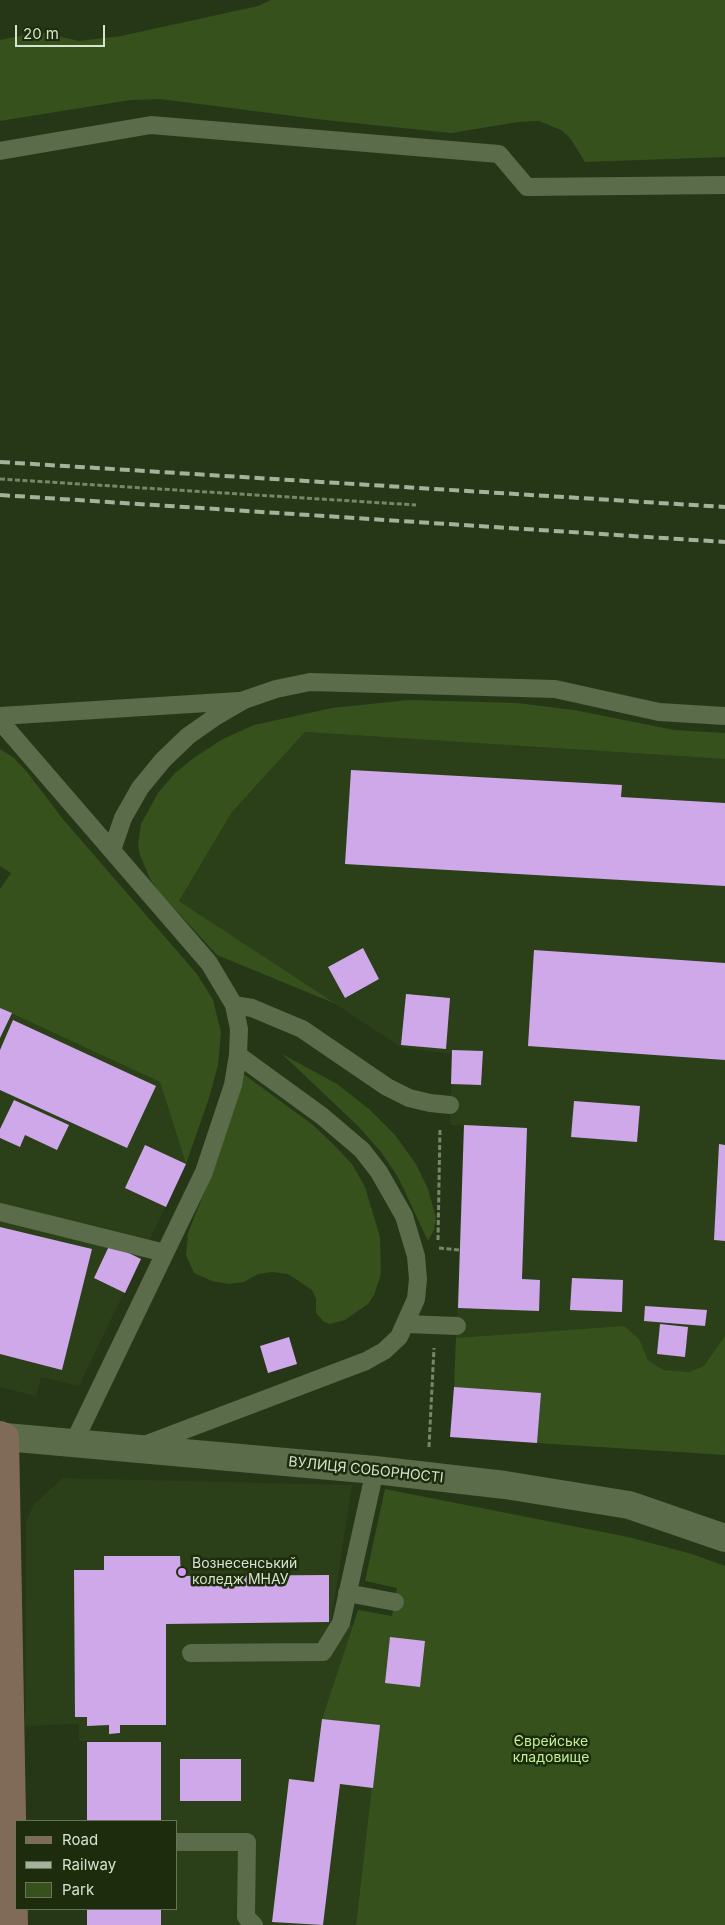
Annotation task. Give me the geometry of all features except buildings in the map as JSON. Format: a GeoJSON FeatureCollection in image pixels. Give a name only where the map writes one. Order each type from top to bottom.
{"type":"FeatureCollection","features":[{"type":"Feature","properties":{"kind":"main road"},"geometry":{"type":"LineString","coordinates":[[2,1436],[14,1842],[14,1925]]}},
{"type":"Feature","properties":{"kind":"street","name":"ВУЛИЦЯ СОБОРНОСТІ"},"geometry":{"type":"LineString","coordinates":[[2,1436],[139,1447],[505,1485],[629,1505],[725,1538]]}},
{"type":"Feature","properties":{"kind":"lane"},"geometry":{"type":"LineString","coordinates":[[0,151],[151,125],[499,154],[527,187],[725,185]]}},
{"type":"Feature","properties":{"kind":"lane"},"geometry":{"type":"LineString","coordinates":[[112,850],[123,818],[140,788],[163,760],[215,716],[244,700],[276,689],[310,682],[555,689],[659,712],[725,716]]}},
{"type":"Feature","properties":{"kind":"lane"},"geometry":{"type":"LineString","coordinates":[[0,716],[244,700]]}},
{"type":"Feature","properties":{"kind":"lane"},"geometry":{"type":"LineString","coordinates":[[0,721],[209,963],[234,1005],[239,1029],[238,1055],[233,1085],[216,1143],[204,1172],[74,1442]]}},
{"type":"Feature","properties":{"kind":"lane"},"geometry":{"type":"LineString","coordinates":[[234,1005],[260,1011],[302,1029],[388,1087],[409,1098],[424,1102],[450,1104]]}},
{"type":"Feature","properties":{"kind":"lane"},"geometry":{"type":"LineString","coordinates":[[139,1447],[366,1361],[384,1351],[398,1336],[406,1324],[416,1300],[416,1256],[404,1216],[379,1172],[362,1150],[322,1116],[238,1055]]}},
{"type":"Feature","properties":{"kind":"lane"},"geometry":{"type":"LineString","coordinates":[[0,1212],[165,1253]]}},
{"type":"Feature","properties":{"kind":"lane"},"geometry":{"type":"LineString","coordinates":[[406,1324],[457,1326]]}},
{"type":"Feature","properties":{"kind":"lane"},"geometry":{"type":"LineString","coordinates":[[191,1653],[323,1652],[341,1624],[375,1470]]}},
{"type":"Feature","properties":{"kind":"lane"},"geometry":{"type":"LineString","coordinates":[[347,1592],[395,1602]]}},
{"type":"Feature","properties":{"kind":"lane"},"geometry":{"type":"LineString","coordinates":[[178,1842],[247,1842],[246,1917],[254,1925]]}},
{"type":"Feature","properties":{"kind":"path"},"geometry":{"type":"LineString","coordinates":[[0,479],[416,505]]}},
{"type":"Feature","properties":{"kind":"path"},"geometry":{"type":"LineString","coordinates":[[440,1152],[438,1248],[460,1250]]}},
{"type":"Feature","properties":{"kind":"path"},"geometry":{"type":"LineString","coordinates":[[429,1448],[434,1349]]}},
{"type":"Feature","properties":{"kind":"shaded area"},"geometry":{"type":"Polygon","coordinates":[[[305,732],[725,759],[725,1455],[454,1387],[464,1126],[450,1125],[452,1054],[402,1048],[179,901],[232,812],[305,732]]]}},
{"type":"Feature","properties":{"kind":"shaded area"},"geometry":{"type":"Polygon","coordinates":[[[0,1008],[160,1082],[186,1164],[79,1386],[41,1377],[36,1396],[0,1387],[0,1008]]]}},
{"type":"Feature","properties":{"kind":"shaded area","name":"Вознесенський коледж МНАУ"},"geometry":{"type":"Polygon","coordinates":[[[63,1478],[352,1485],[331,1622],[353,1625],[322,1719],[380,1725],[356,1925],[87,1925],[87,1910],[178,1910],[178,1820],[87,1820],[87,1742],[136,1742],[79,1741],[79,1724],[25,1726],[26,1522],[34,1504],[63,1478]]]}},
{"type":"Feature","properties":{"kind":"green space"},"geometry":{"type":"Polygon","coordinates":[[[271,0],[725,0],[725,157],[585,162],[570,138],[561,130],[539,121],[518,122],[451,133],[325,120],[160,99],[130,100],[0,121],[0,40],[39,32],[79,41],[121,36],[258,6],[271,0]]]}},
{"type":"Feature","properties":{"kind":"green space"},"geometry":{"type":"Polygon","coordinates":[[[409,700],[517,703],[574,710],[674,730],[725,733],[725,759],[305,732],[232,812],[179,901],[336,1004],[217,955],[161,894],[150,879],[140,855],[138,845],[141,824],[158,793],[175,773],[195,757],[223,739],[254,725],[332,708],[409,700]]]}},
{"type":"Feature","properties":{"kind":"green space"},"geometry":{"type":"Polygon","coordinates":[[[0,749],[14,758],[27,772],[62,818],[197,974],[213,1000],[221,1032],[218,1065],[209,1098],[186,1164],[160,1082],[0,1008],[0,889],[11,873],[0,866],[0,749]]]}},
{"type":"Feature","properties":{"kind":"green space"},"geometry":{"type":"Polygon","coordinates":[[[282,1054],[337,1084],[369,1109],[395,1135],[416,1164],[428,1189],[436,1218],[434,1230],[428,1241],[398,1177],[381,1152],[358,1126],[282,1054]]]}},
{"type":"Feature","properties":{"kind":"green space"},"geometry":{"type":"Polygon","coordinates":[[[242,1073],[313,1125],[352,1164],[365,1187],[380,1237],[381,1274],[374,1295],[368,1304],[345,1320],[330,1324],[324,1322],[316,1313],[316,1299],[312,1290],[288,1274],[272,1272],[258,1274],[244,1282],[229,1284],[212,1281],[194,1273],[186,1255],[188,1233],[218,1158],[242,1073]]]}},
{"type":"Feature","properties":{"kind":"green space"},"geometry":{"type":"Polygon","coordinates":[[[624,1326],[639,1339],[648,1360],[663,1370],[689,1372],[704,1366],[725,1336],[725,1455],[537,1443],[454,1387],[456,1338],[624,1326]]]}},
{"type":"Feature","properties":{"kind":"green space","name":"Єврейське кладовище"},"geometry":{"type":"Polygon","coordinates":[[[385,1489],[628,1537],[692,1554],[725,1566],[725,1925],[356,1925],[379,1726],[322,1719],[358,1610],[392,1616],[397,1588],[365,1581],[385,1489]]]}},
{"type":"Feature","properties":{"kind":"railway"},"geometry":{"type":"LineString","coordinates":[[0,462],[725,507]]}},
{"type":"Feature","properties":{"kind":"railway"},"geometry":{"type":"LineString","coordinates":[[0,495],[725,542]]}},
{"type":"Feature","properties":{"kind":"place","name":"Вознесенський коледж МНАУ"},"geometry":{"type":"Point","coordinates":[182,1572]}}]}
